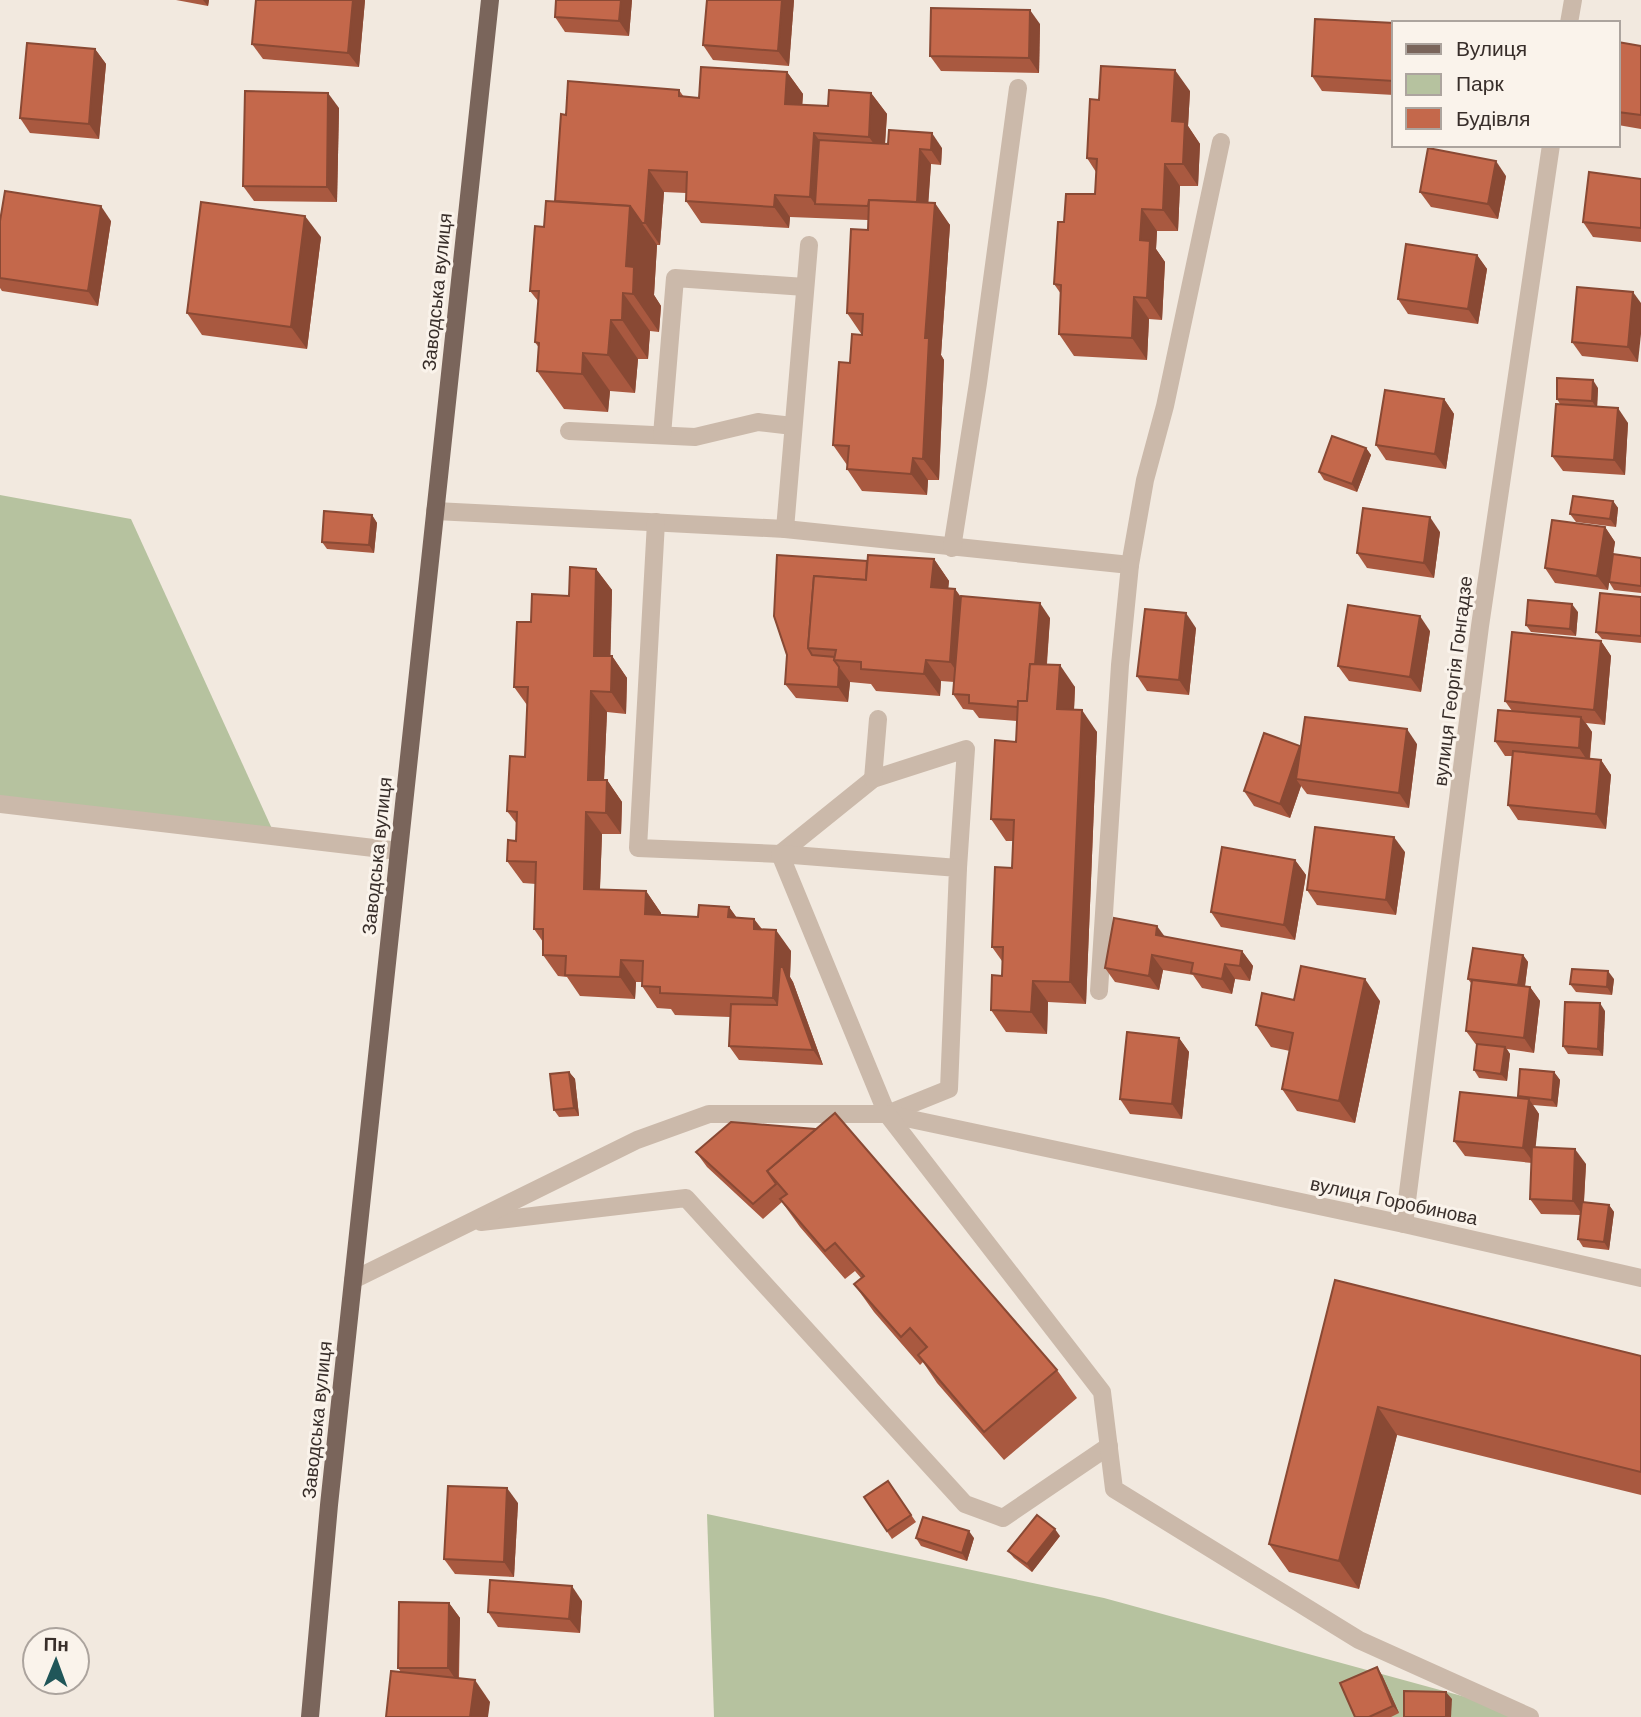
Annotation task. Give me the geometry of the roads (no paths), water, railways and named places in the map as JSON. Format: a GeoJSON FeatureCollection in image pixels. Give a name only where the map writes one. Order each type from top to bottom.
{"type":"FeatureCollection","features":[{"type":"Feature","properties":{"kind":"main road","name":"Заводська вулиця"},"geometry":{"type":"LineString","coordinates":[[310,1717],[329,1505],[490,0]]}},
{"type":"Feature","properties":{"kind":"street"},"geometry":{"type":"LineString","coordinates":[[1569,21],[1573,0]]}},
{"type":"Feature","properties":{"kind":"street"},"geometry":{"type":"LineString","coordinates":[[952,548],[978,383],[1018,88]]}},
{"type":"Feature","properties":{"kind":"street"},"geometry":{"type":"LineString","coordinates":[[1099,991],[1130,565],[1145,480],[1166,405],[1221,142]]}},
{"type":"Feature","properties":{"kind":"street","name":"вулиця Георгія Гонгадзе"},"geometry":{"type":"LineString","coordinates":[[1404,1224],[1480,626],[1551,147]]}},
{"type":"Feature","properties":{"kind":"street"},"geometry":{"type":"LineString","coordinates":[[785,529],[809,244]]}},
{"type":"Feature","properties":{"kind":"street"},"geometry":{"type":"LineString","coordinates":[[662,435],[675,278],[805,287]]}},
{"type":"Feature","properties":{"kind":"street"},"geometry":{"type":"LineString","coordinates":[[569,430],[695,437],[758,422],[793,426]]}},
{"type":"Feature","properties":{"kind":"street"},"geometry":{"type":"LineString","coordinates":[[435,511],[785,529],[1130,565]]}},
{"type":"Feature","properties":{"kind":"street"},"geometry":{"type":"LineString","coordinates":[[656,522],[638,848],[780,854],[958,868]]}},
{"type":"Feature","properties":{"kind":"street"},"geometry":{"type":"LineString","coordinates":[[873,779],[878,719]]}},
{"type":"Feature","properties":{"kind":"street"},"geometry":{"type":"LineString","coordinates":[[353,1280],[637,1140],[709,1114],[887,1114],[949,1089],[966,749],[873,779],[780,854]]}},
{"type":"Feature","properties":{"kind":"street"},"geometry":{"type":"LineString","coordinates":[[0,804],[399,851]]}},
{"type":"Feature","properties":{"kind":"street"},"geometry":{"type":"LineString","coordinates":[[780,854],[887,1114],[1102,1392],[1114,1489],[1359,1640],[1530,1717]]}},
{"type":"Feature","properties":{"kind":"street","name":"вулиця Горобинова"},"geometry":{"type":"LineString","coordinates":[[887,1114],[1404,1224],[1641,1278]]}},
{"type":"Feature","properties":{"kind":"street"},"geometry":{"type":"LineString","coordinates":[[467,1224],[686,1198],[965,1504],[1003,1518],[1109,1446]]}}]}
